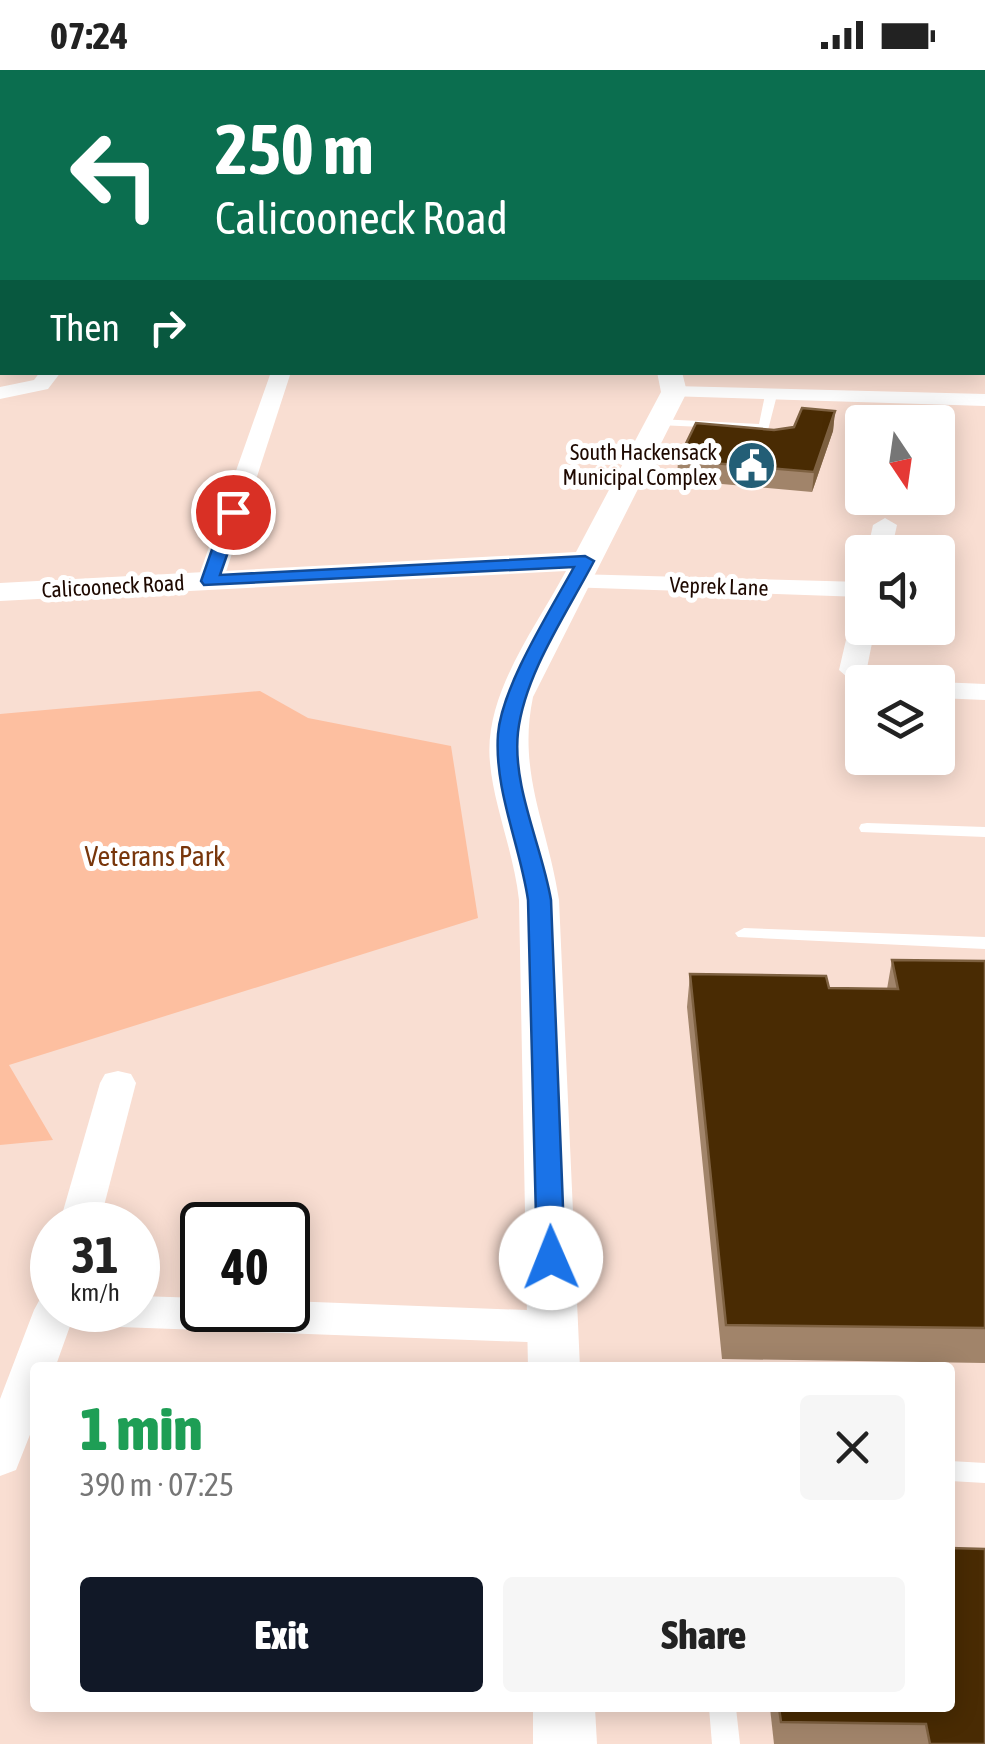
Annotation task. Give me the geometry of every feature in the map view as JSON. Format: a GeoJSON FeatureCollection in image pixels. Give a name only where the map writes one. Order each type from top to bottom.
{"type":"FeatureCollection","features":[{"type":"Feature","properties":{"kind":"street"},"geometry":{"type":"LineString","coordinates":[[0,392],[41,385],[49,375]]}},
{"type":"Feature","properties":{"kind":"street"},"geometry":{"type":"LineString","coordinates":[[210,581],[279,375]]}},
{"type":"Feature","properties":{"kind":"street"},"geometry":{"type":"LineString","coordinates":[[160,1315],[553,1347],[539,900],[532,854],[514,798],[508,732],[522,684],[672,390],[985,400]]}},
{"type":"Feature","properties":{"kind":"street"},"geometry":{"type":"LineString","coordinates":[[883,535],[885,525]]}},
{"type":"Feature","properties":{"kind":"street","name":"Calicooneck Road"},"geometry":{"type":"LineString","coordinates":[[0,592],[210,581],[580,572]]}},
{"type":"Feature","properties":{"kind":"street","name":"Veprek Lane"},"geometry":{"type":"LineString","coordinates":[[580,572],[845,589]]}},
{"type":"Feature","properties":{"kind":"street"},"geometry":{"type":"LineString","coordinates":[[955,691],[985,692]]}},
{"type":"Feature","properties":{"kind":"street"},"geometry":{"type":"LineString","coordinates":[[85,1202],[118,1083]]}},
{"type":"Feature","properties":{"kind":"street"},"geometry":{"type":"LineString","coordinates":[[35,1362],[47,1332]]}},
{"type":"Feature","properties":{"kind":"street"},"geometry":{"type":"LineString","coordinates":[[0,1456],[30,1376]]}},
{"type":"Feature","properties":{"kind":"street"},"geometry":{"type":"LineString","coordinates":[[564,1712],[566,1744]]}},
{"type":"Feature","properties":{"kind":"lane"},"geometry":{"type":"LineString","coordinates":[[672,390],[764,428],[771,395]]}},
{"type":"Feature","properties":{"kind":"lane"},"geometry":{"type":"LineString","coordinates":[[867,828],[985,832]]}},
{"type":"Feature","properties":{"kind":"lane"},"geometry":{"type":"LineString","coordinates":[[744,933],[985,943]]}},
{"type":"Feature","properties":{"kind":"lane"},"geometry":{"type":"LineString","coordinates":[[955,1471],[985,1474]]}},
{"type":"Feature","properties":{"kind":"lane"},"geometry":{"type":"LineString","coordinates":[[723,1712],[726,1744]]}},
{"type":"Feature","properties":{"kind":"green space","name":"Veterans Park"},"geometry":{"type":"Polygon","coordinates":[[[260,691],[308,718],[451,746],[478,918],[9,1065],[53,1140],[0,1145],[0,714],[260,691]]]}},
{"type":"Feature","properties":{"kind":"building"},"geometry":{"type":"Polygon","coordinates":[[[802,408],[835,411],[814,472],[678,460],[696,423],[774,430],[794,427],[802,408]]]}},
{"type":"Feature","properties":{"kind":"building"},"geometry":{"type":"Polygon","coordinates":[[[892,960],[985,961],[985,1328],[726,1325],[690,974],[826,976],[829,988],[898,989],[892,960]]]}},
{"type":"Feature","properties":{"kind":"building"},"geometry":{"type":"Polygon","coordinates":[[[955,1548],[985,1549],[985,1744],[930,1744],[926,1724],[781,1722],[780,1712],[955,1712],[955,1548]]]}},
{"type":"Feature","properties":{"kind":"place","name":"South Hackensack Municipal Complex"},"geometry":{"type":"Point","coordinates":[752,465]}},
{"type":"Feature","properties":{"kind":"route"},"geometry":{"type":"LineString","coordinates":[[233,512],[210,581],[585,561],[528,670],[508,732],[514,798],[532,854],[539,900],[551,1258]]}}]}
